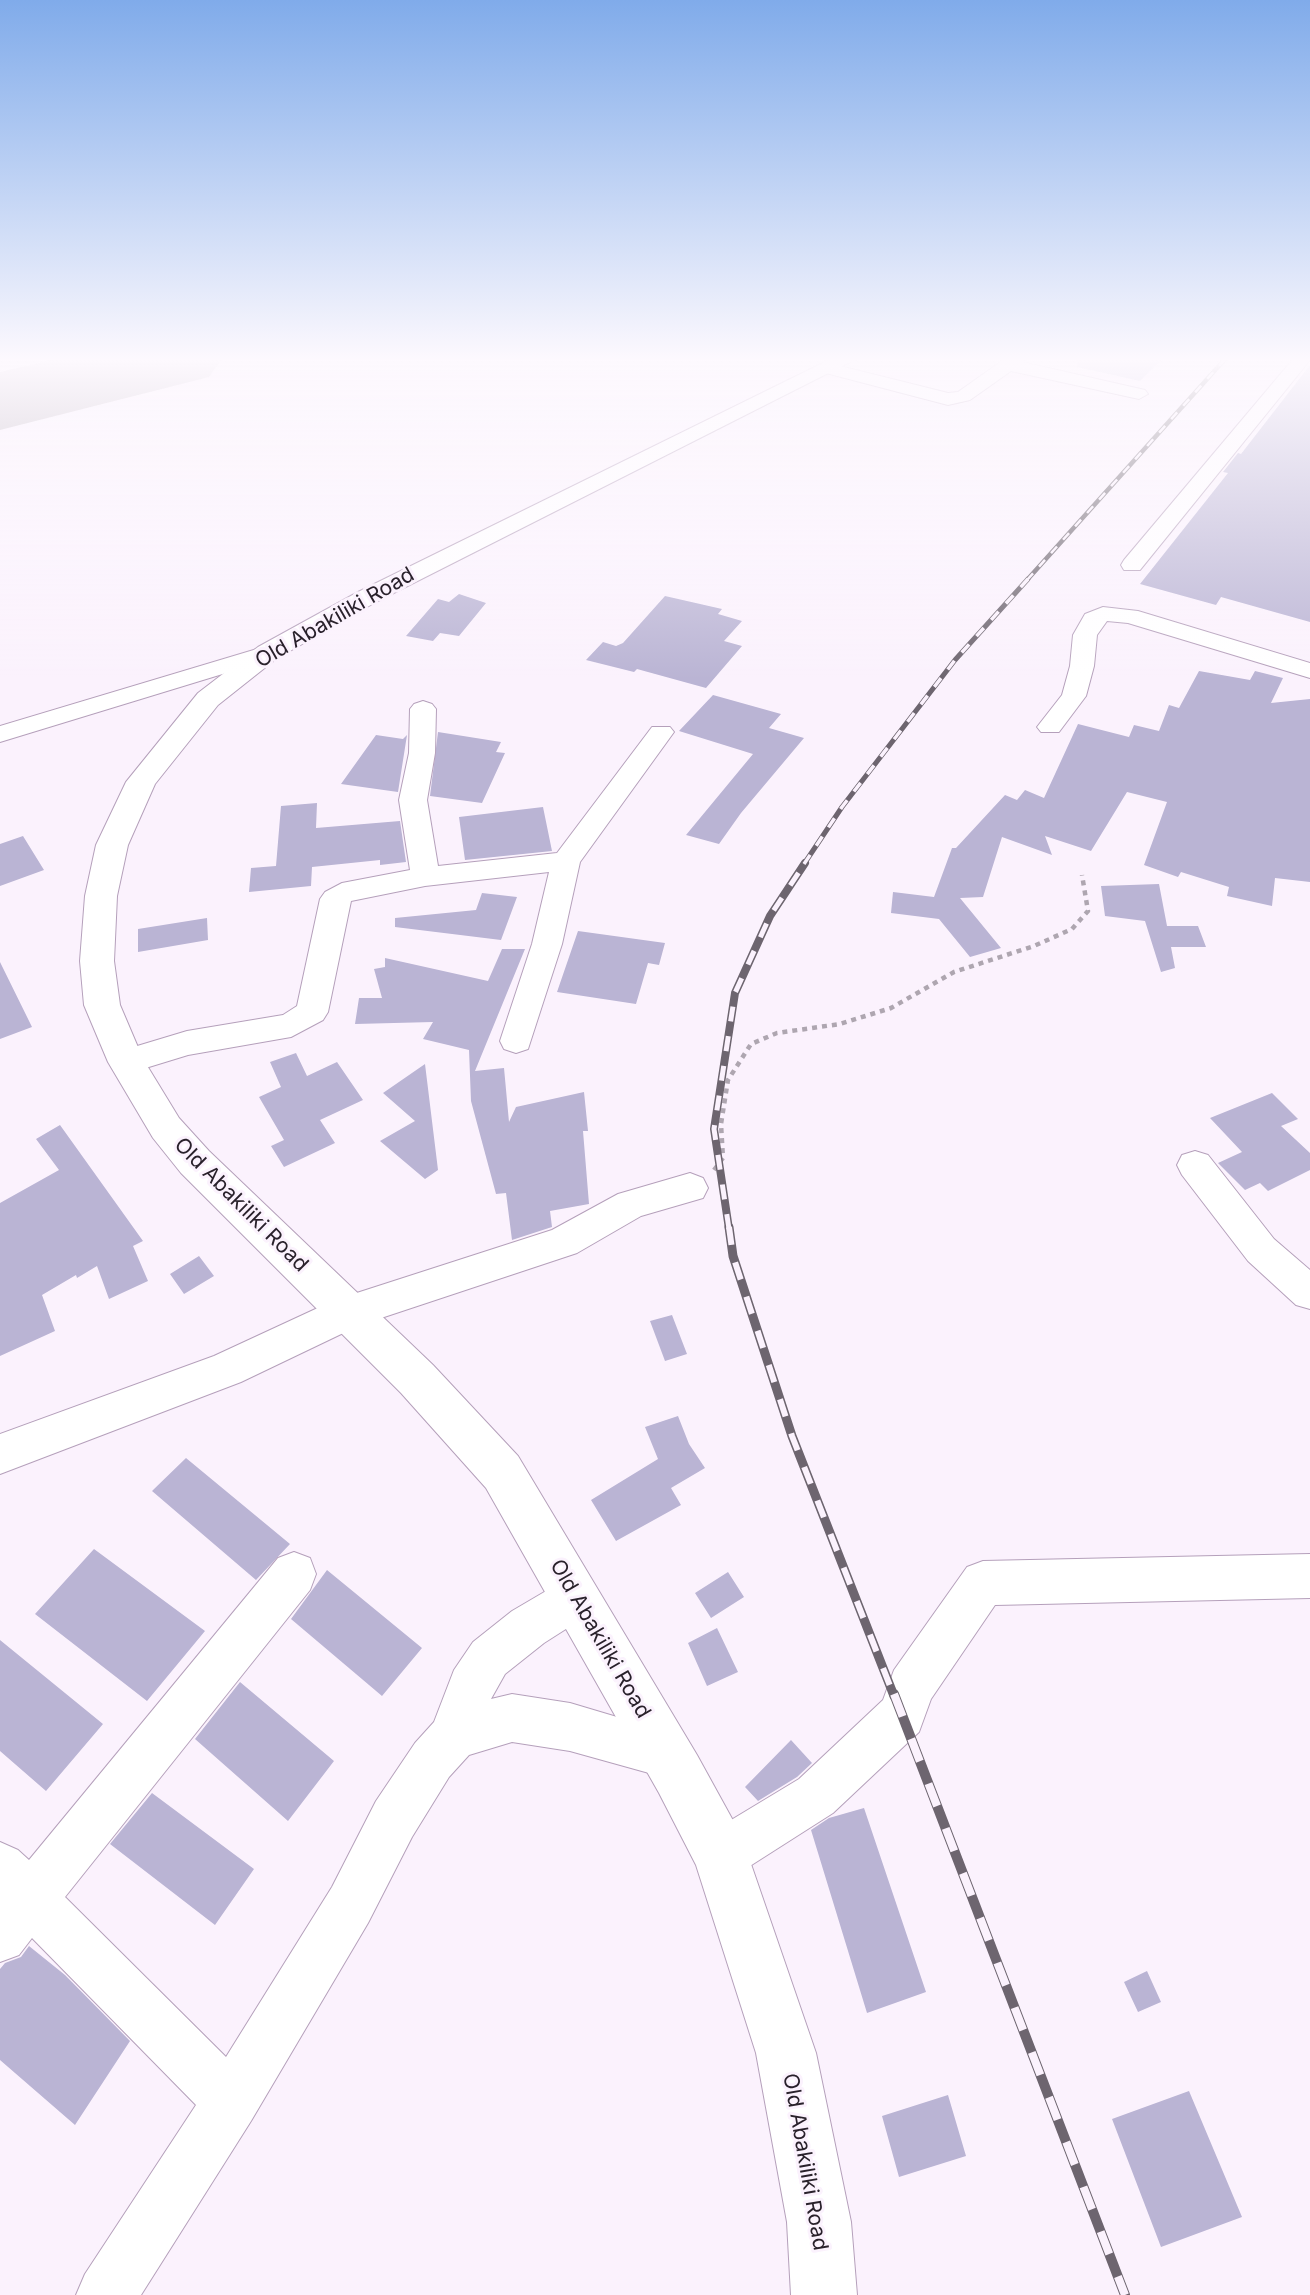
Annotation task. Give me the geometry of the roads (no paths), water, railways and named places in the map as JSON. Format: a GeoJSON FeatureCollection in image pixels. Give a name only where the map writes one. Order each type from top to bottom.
{"type":"FeatureCollection","features":[{"type":"Feature","properties":{"kind":"main road","name":"Old Abakiliki Road"},"geometry":{"type":"LineString","coordinates":[[631,465],[448,555],[267,653],[208,699],[141,782],[112,845],[101,896],[97,961],[102,1005],[126,1062],[166,1128],[195,1162],[417,1379],[502,1472],[667,1754],[720,1855],[786,2053],[819,2221],[824,2295]]}},
{"type":"Feature","properties":{"kind":"street"},"geometry":{"type":"LineString","coordinates":[[1132,565],[1215,465]]}},
{"type":"Feature","properties":{"kind":"street"},"geometry":{"type":"LineString","coordinates":[[1050,727],[1074,696],[1082,666],[1085,635],[1093,618],[1103,614],[1130,616],[1310,671]]}},
{"type":"Feature","properties":{"kind":"street"},"geometry":{"type":"LineString","coordinates":[[0,734],[267,653]]}},
{"type":"Feature","properties":{"kind":"street"},"geometry":{"type":"LineString","coordinates":[[423,709],[422,753],[413,800],[425,877]]}},
{"type":"Feature","properties":{"kind":"street"},"geometry":{"type":"LineString","coordinates":[[516,1041],[547,944],[566,861],[661,732]]}},
{"type":"Feature","properties":{"kind":"street"},"geometry":{"type":"LineString","coordinates":[[126,1062],[187,1043],[291,1025],[302,1020],[312,1012],[335,899],[342,893],[425,877],[566,861]]}},
{"type":"Feature","properties":{"kind":"street"},"geometry":{"type":"LineString","coordinates":[[1195,1165],[1261,1250],[1310,1293]]}},
{"type":"Feature","properties":{"kind":"street"},"geometry":{"type":"LineString","coordinates":[[0,1454],[227,1368],[349,1312],[565,1242],[631,1204],[690,1188]]}},
{"type":"Feature","properties":{"kind":"street"},"geometry":{"type":"LineString","coordinates":[[231,2101],[10,1900],[294,1574]]}},
{"type":"Feature","properties":{"kind":"street"},"geometry":{"type":"LineString","coordinates":[[720,1855],[816,1796],[902,1715],[911,1687],[983,1583],[1310,1576]]}},
{"type":"Feature","properties":{"kind":"street"},"geometry":{"type":"LineString","coordinates":[[453,1738],[471,1687],[489,1658],[528,1626],[575,1597]]}},
{"type":"Feature","properties":{"kind":"street"},"geometry":{"type":"LineString","coordinates":[[106,2295],[231,2101],[350,1905],[394,1819],[432,1760],[453,1738],[480,1725],[512,1718],[570,1727],[667,1754]]}},
{"type":"Feature","properties":{"kind":"railway"},"geometry":{"type":"LineString","coordinates":[[1027,580],[1130,465]]}},
{"type":"Feature","properties":{"kind":"railway"},"geometry":{"type":"LineString","coordinates":[[804,864],[842,807],[955,660],[1028,579]]}},
{"type":"Feature","properties":{"kind":"railway"},"geometry":{"type":"LineString","coordinates":[[729,1229],[714,1129],[735,993],[770,916],[805,863]]}},
{"type":"Feature","properties":{"kind":"railway"},"geometry":{"type":"LineString","coordinates":[[729,1227],[733,1256],[792,1436],[894,1696]]}},
{"type":"Feature","properties":{"kind":"railway"},"geometry":{"type":"LineString","coordinates":[[894,1694],[1125,2295]]}}]}
